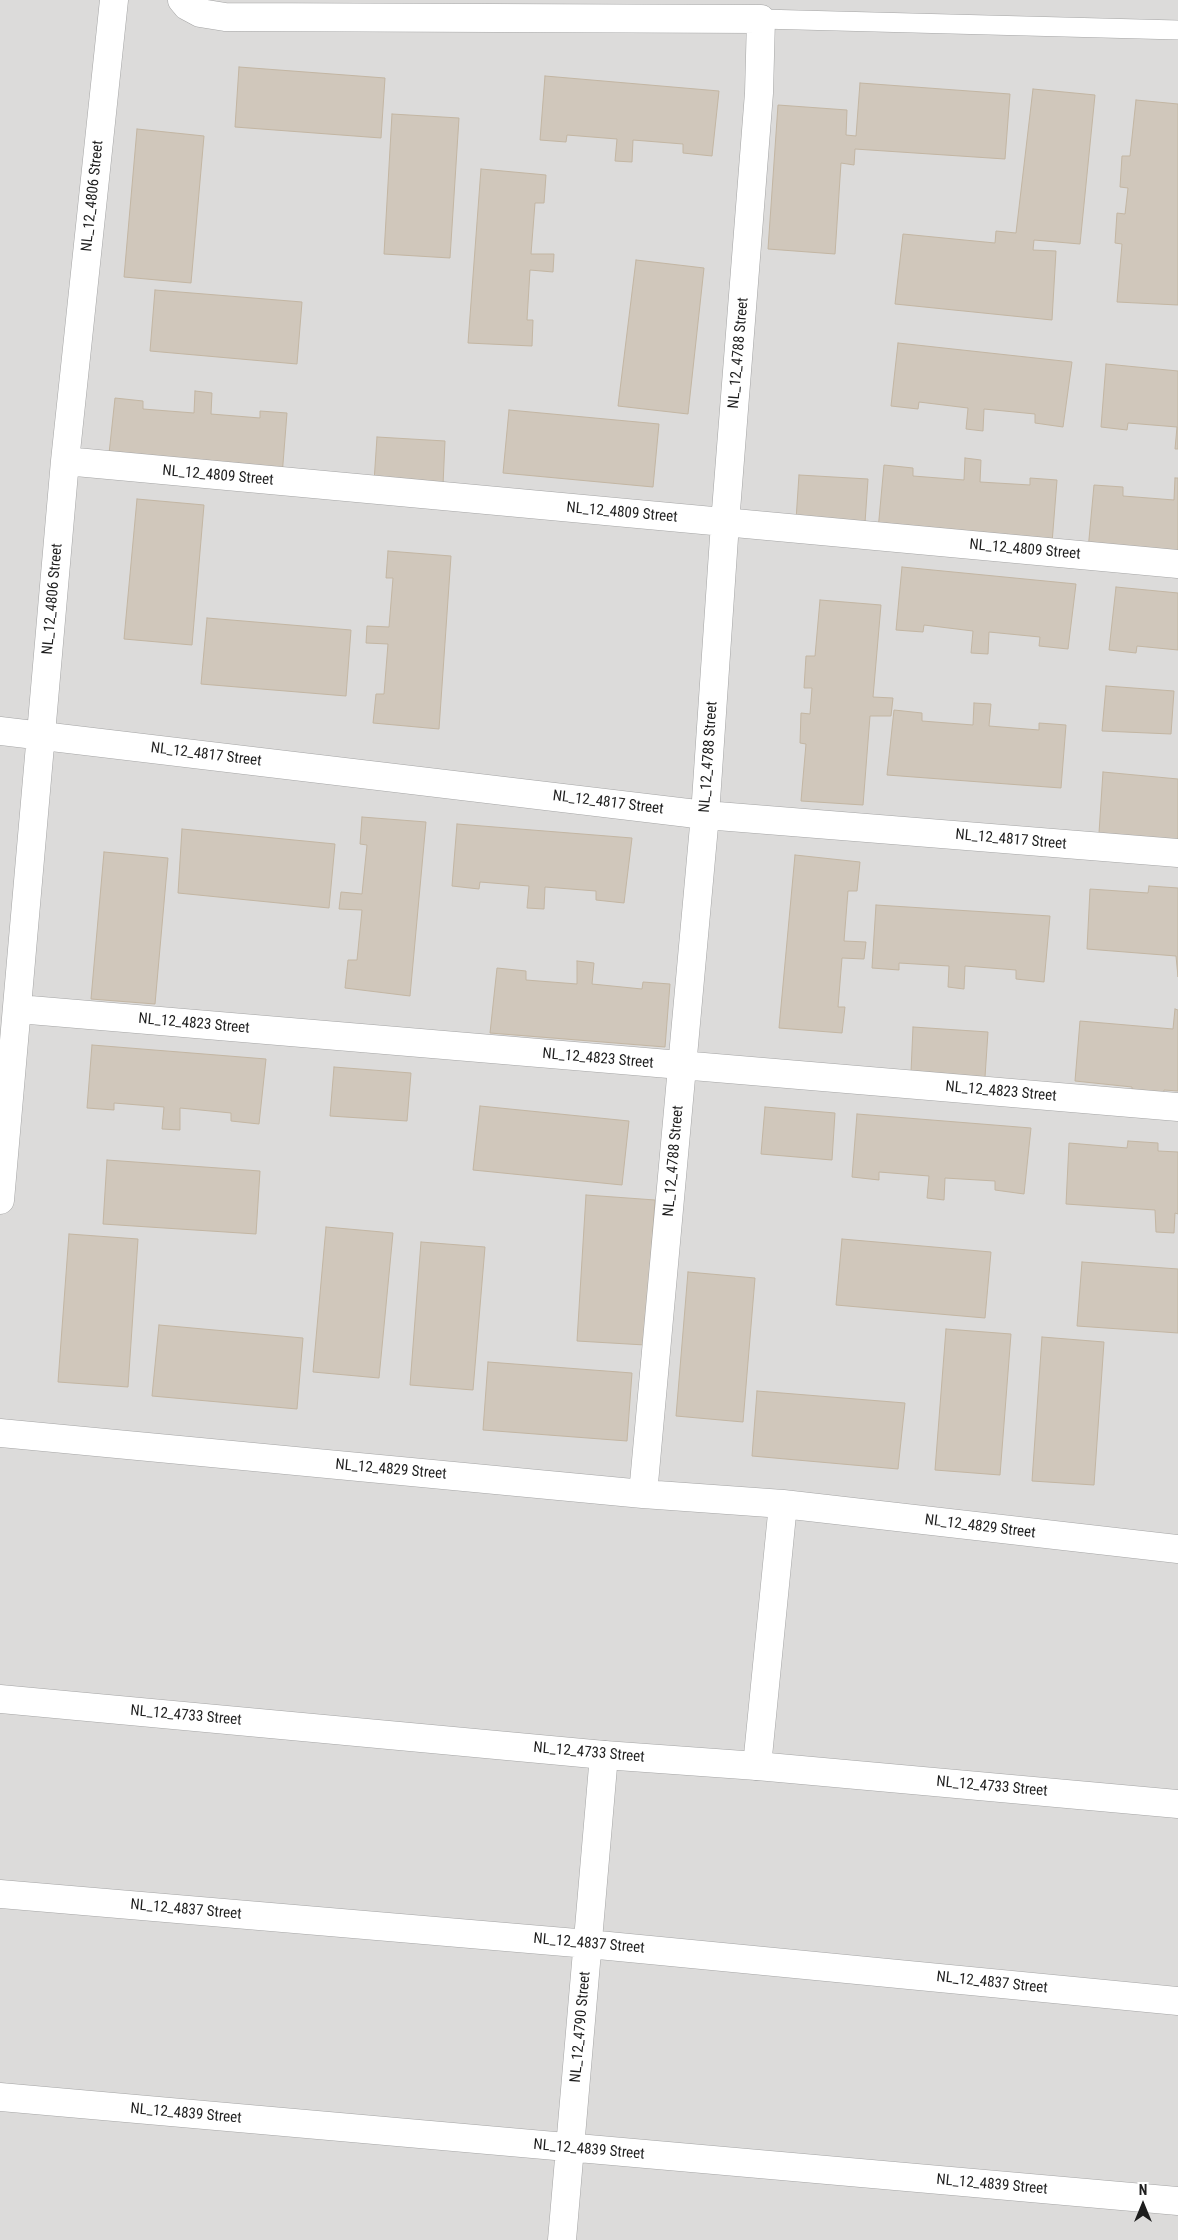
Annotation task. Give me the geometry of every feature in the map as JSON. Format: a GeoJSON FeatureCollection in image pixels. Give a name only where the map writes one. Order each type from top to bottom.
{"type":"FeatureCollection","features":[{"type":"Feature","properties":{"kind":"street","name":"NL_12_4806 Street"},"geometry":{"type":"LineString","coordinates":[[0,1200],[65,461],[114,0]]}},
{"type":"Feature","properties":{"kind":"street"},"geometry":{"type":"LineString","coordinates":[[182,0],[186,6],[200,13],[225,16],[761,19]]}},
{"type":"Feature","properties":{"kind":"street","name":"NL_12_4788 Street"},"geometry":{"type":"LineString","coordinates":[[643,1494],[705,815],[725,523],[759,93],[761,19]]}},
{"type":"Feature","properties":{"kind":"street","name":"NL_12_4809 Street"},"geometry":{"type":"LineString","coordinates":[[65,461],[1178,564]]}},
{"type":"Feature","properties":{"kind":"street","name":"NL_12_4817 Street"},"geometry":{"type":"LineString","coordinates":[[0,732],[40,735],[705,815],[1178,854]]}},
{"type":"Feature","properties":{"kind":"street","name":"NL_12_4823 Street"},"geometry":{"type":"LineString","coordinates":[[18,1009],[1178,1107]]}},
{"type":"Feature","properties":{"kind":"street","name":"NL_12_4829 Street"},"geometry":{"type":"LineString","coordinates":[[0,1433],[643,1494],[783,1504],[1178,1549]]}},
{"type":"Feature","properties":{"kind":"street"},"geometry":{"type":"LineString","coordinates":[[757,1766],[783,1504]]}},
{"type":"Feature","properties":{"kind":"street","name":"NL_12_4733 Street"},"geometry":{"type":"LineString","coordinates":[[0,1699],[604,1755],[757,1766],[1178,1804]]}},
{"type":"Feature","properties":{"kind":"street","name":"NL_12_4790 Street"},"geometry":{"type":"LineString","coordinates":[[562,2240],[604,1755]]}},
{"type":"Feature","properties":{"kind":"street","name":"NL_12_4837 Street"},"geometry":{"type":"LineString","coordinates":[[0,1894],[588,1944],[1178,2001]]}},
{"type":"Feature","properties":{"kind":"street","name":"NL_12_4839 Street"},"geometry":{"type":"LineString","coordinates":[[0,2097],[571,2149],[1178,2201]]}},
{"type":"Feature","properties":{"kind":"lane"},"geometry":{"type":"LineString","coordinates":[[761,19],[1178,30]]}},
{"type":"Feature","properties":{"kind":"shaded area"},"geometry":{"type":"Polygon","coordinates":[[[0,0],[1178,0],[1178,2240],[0,2240],[0,0]]]}},
{"type":"Feature","properties":{"kind":"building"},"geometry":{"type":"Polygon","coordinates":[[[239,67],[385,78],[381,138],[235,127],[239,67]]]}},
{"type":"Feature","properties":{"kind":"building"},"geometry":{"type":"Polygon","coordinates":[[[545,76],[719,91],[712,156],[683,153],[683,144],[633,140],[632,162],[615,161],[617,139],[567,135],[566,142],[540,140],[545,76]]]}},
{"type":"Feature","properties":{"kind":"building"},"geometry":{"type":"Polygon","coordinates":[[[860,83],[1010,94],[1005,159],[855,149],[854,165],[841,163],[835,254],[768,249],[778,105],[847,110],[846,135],[856,136],[860,83]]]}},
{"type":"Feature","properties":{"kind":"building"},"geometry":{"type":"Polygon","coordinates":[[[1033,89],[1095,95],[1080,244],[1034,240],[1033,250],[1056,251],[1052,320],[895,304],[903,234],[995,243],[996,231],[1016,233],[1033,89]]]}},
{"type":"Feature","properties":{"kind":"building"},"geometry":{"type":"Polygon","coordinates":[[[1136,100],[1178,104],[1178,305],[1117,302],[1122,244],[1115,243],[1117,213],[1125,214],[1128,188],[1120,187],[1122,156],[1130,156],[1136,100]]]}},
{"type":"Feature","properties":{"kind":"building"},"geometry":{"type":"Polygon","coordinates":[[[392,114],[459,118],[450,258],[384,254],[392,114]]]}},
{"type":"Feature","properties":{"kind":"building"},"geometry":{"type":"Polygon","coordinates":[[[137,129],[204,136],[191,283],[124,277],[137,129]]]}},
{"type":"Feature","properties":{"kind":"building"},"geometry":{"type":"Polygon","coordinates":[[[481,169],[546,175],[544,203],[535,203],[531,254],[554,254],[553,272],[530,270],[527,320],[533,320],[532,346],[468,343],[481,169]]]}},
{"type":"Feature","properties":{"kind":"building"},"geometry":{"type":"Polygon","coordinates":[[[636,260],[704,268],[688,414],[618,406],[636,260]]]}},
{"type":"Feature","properties":{"kind":"building"},"geometry":{"type":"Polygon","coordinates":[[[155,290],[302,302],[297,364],[150,351],[155,290]]]}},
{"type":"Feature","properties":{"kind":"building"},"geometry":{"type":"Polygon","coordinates":[[[898,343],[1072,362],[1063,427],[1035,423],[1035,414],[984,409],[983,431],[966,429],[968,408],[919,402],[918,409],[891,406],[898,343]]]}},
{"type":"Feature","properties":{"kind":"building"},"geometry":{"type":"Polygon","coordinates":[[[1106,364],[1178,371],[1178,449],[1175,449],[1177,427],[1128,423],[1127,430],[1101,427],[1106,364]]]}},
{"type":"Feature","properties":{"kind":"building"},"geometry":{"type":"Polygon","coordinates":[[[195,391],[212,393],[211,414],[260,418],[260,411],[287,413],[282,476],[108,463],[115,398],[143,401],[143,409],[194,413],[195,391]]]}},
{"type":"Feature","properties":{"kind":"building"},"geometry":{"type":"Polygon","coordinates":[[[509,410],[659,424],[653,487],[503,473],[509,410]]]}},
{"type":"Feature","properties":{"kind":"building"},"geometry":{"type":"Polygon","coordinates":[[[377,437],[445,441],[443,485],[374,482],[377,437]]]}},
{"type":"Feature","properties":{"kind":"building"},"geometry":{"type":"Polygon","coordinates":[[[965,458],[981,460],[980,482],[1030,485],[1030,478],[1057,480],[1052,543],[878,530],[884,465],[913,468],[913,476],[964,480],[965,458]]]}},
{"type":"Feature","properties":{"kind":"building"},"geometry":{"type":"Polygon","coordinates":[[[799,475],[868,479],[865,523],[796,520],[799,475]]]}},
{"type":"Feature","properties":{"kind":"building"},"geometry":{"type":"Polygon","coordinates":[[[1175,478],[1178,478],[1178,557],[1088,550],[1094,485],[1123,487],[1123,496],[1174,500],[1175,478]]]}},
{"type":"Feature","properties":{"kind":"building"},"geometry":{"type":"Polygon","coordinates":[[[137,499],[204,505],[192,645],[124,639],[137,499]]]}},
{"type":"Feature","properties":{"kind":"building"},"geometry":{"type":"Polygon","coordinates":[[[388,551],[451,556],[439,729],[373,723],[376,694],[384,694],[388,644],[366,643],[367,626],[389,627],[393,578],[386,578],[388,551]]]}},
{"type":"Feature","properties":{"kind":"building"},"geometry":{"type":"Polygon","coordinates":[[[902,567],[1076,584],[1068,649],[1039,646],[1040,637],[989,632],[988,654],[971,653],[973,631],[924,625],[923,632],[896,630],[902,567]]]}},
{"type":"Feature","properties":{"kind":"building"},"geometry":{"type":"Polygon","coordinates":[[[1116,587],[1178,593],[1178,650],[1137,646],[1136,653],[1109,650],[1116,587]]]}},
{"type":"Feature","properties":{"kind":"building"},"geometry":{"type":"Polygon","coordinates":[[[820,600],[881,605],[873,697],[893,698],[891,716],[870,716],[863,805],[801,801],[806,744],[800,743],[801,713],[810,714],[812,688],[804,688],[806,656],[815,656],[820,600]]]}},
{"type":"Feature","properties":{"kind":"building"},"geometry":{"type":"Polygon","coordinates":[[[207,618],[351,630],[346,696],[201,684],[207,618]]]}},
{"type":"Feature","properties":{"kind":"building"},"geometry":{"type":"Polygon","coordinates":[[[1106,686],[1174,691],[1171,734],[1102,731],[1106,686]]]}},
{"type":"Feature","properties":{"kind":"building"},"geometry":{"type":"Polygon","coordinates":[[[974,703],[991,704],[989,726],[1039,730],[1039,723],[1066,725],[1061,788],[887,775],[894,710],[922,713],[922,721],[973,725],[974,703]]]}},
{"type":"Feature","properties":{"kind":"building"},"geometry":{"type":"Polygon","coordinates":[[[1103,772],[1178,779],[1178,849],[1099,833],[1103,772]]]}},
{"type":"Feature","properties":{"kind":"building"},"geometry":{"type":"Polygon","coordinates":[[[362,817],[426,822],[410,996],[345,988],[348,960],[357,960],[362,910],[339,909],[341,892],[362,894],[367,845],[360,844],[362,817]]]}},
{"type":"Feature","properties":{"kind":"building"},"geometry":{"type":"Polygon","coordinates":[[[457,824],[632,838],[624,903],[596,900],[596,891],[545,887],[544,909],[527,908],[529,886],[480,882],[479,889],[452,886],[457,824]]]}},
{"type":"Feature","properties":{"kind":"building"},"geometry":{"type":"Polygon","coordinates":[[[182,829],[335,844],[329,908],[178,893],[182,829]]]}},
{"type":"Feature","properties":{"kind":"building"},"geometry":{"type":"Polygon","coordinates":[[[104,852],[168,858],[155,1004],[91,999],[104,852]]]}},
{"type":"Feature","properties":{"kind":"building"},"geometry":{"type":"Polygon","coordinates":[[[795,855],[860,862],[857,891],[848,891],[844,941],[866,942],[864,959],[842,958],[838,1007],[845,1007],[842,1033],[779,1028],[795,855]]]}},
{"type":"Feature","properties":{"kind":"building"},"geometry":{"type":"Polygon","coordinates":[[[1149,886],[1178,888],[1178,977],[1176,956],[1087,949],[1090,889],[1148,893],[1149,886]]]}},
{"type":"Feature","properties":{"kind":"building"},"geometry":{"type":"Polygon","coordinates":[[[876,905],[1050,916],[1044,982],[1016,979],[1016,970],[965,966],[964,989],[948,987],[949,966],[899,963],[899,970],[872,968],[876,905]]]}},
{"type":"Feature","properties":{"kind":"building"},"geometry":{"type":"Polygon","coordinates":[[[577,961],[594,963],[592,984],[642,989],[643,982],[670,984],[665,1047],[490,1033],[497,968],[526,971],[526,980],[577,984],[577,961]]]}},
{"type":"Feature","properties":{"kind":"building"},"geometry":{"type":"Polygon","coordinates":[[[1175,1009],[1178,1010],[1178,1091],[1164,1090],[1163,1098],[1132,1095],[1132,1087],[1075,1081],[1080,1021],[1173,1029],[1175,1009]]]}},
{"type":"Feature","properties":{"kind":"building"},"geometry":{"type":"Polygon","coordinates":[[[913,1027],[988,1032],[985,1077],[911,1072],[913,1027]]]}},
{"type":"Feature","properties":{"kind":"building"},"geometry":{"type":"Polygon","coordinates":[[[92,1045],[266,1059],[259,1124],[231,1121],[231,1113],[180,1108],[180,1130],[162,1129],[164,1107],[114,1103],[114,1110],[87,1108],[92,1045]]]}},
{"type":"Feature","properties":{"kind":"building"},"geometry":{"type":"Polygon","coordinates":[[[334,1067],[411,1073],[407,1121],[330,1116],[334,1067]]]}},
{"type":"Feature","properties":{"kind":"building"},"geometry":{"type":"Polygon","coordinates":[[[480,1106],[629,1121],[622,1185],[473,1170],[480,1106]]]}},
{"type":"Feature","properties":{"kind":"building"},"geometry":{"type":"Polygon","coordinates":[[[765,1107],[835,1113],[832,1160],[761,1154],[765,1107]]]}},
{"type":"Feature","properties":{"kind":"building"},"geometry":{"type":"Polygon","coordinates":[[[857,1114],[1031,1128],[1024,1194],[995,1190],[995,1181],[945,1178],[944,1200],[927,1198],[929,1176],[879,1172],[879,1180],[852,1177],[857,1114]]]}},
{"type":"Feature","properties":{"kind":"building"},"geometry":{"type":"Polygon","coordinates":[[[1128,1141],[1158,1143],[1158,1151],[1178,1152],[1178,1214],[1175,1213],[1174,1233],[1156,1232],[1155,1210],[1066,1204],[1069,1143],[1127,1148],[1128,1141]]]}},
{"type":"Feature","properties":{"kind":"building"},"geometry":{"type":"Polygon","coordinates":[[[107,1160],[260,1171],[256,1234],[103,1224],[107,1160]]]}},
{"type":"Feature","properties":{"kind":"building"},"geometry":{"type":"Polygon","coordinates":[[[586,1195],[655,1200],[645,1345],[577,1341],[586,1195]]]}},
{"type":"Feature","properties":{"kind":"building"},"geometry":{"type":"Polygon","coordinates":[[[326,1227],[393,1233],[379,1378],[313,1372],[326,1227]]]}},
{"type":"Feature","properties":{"kind":"building"},"geometry":{"type":"Polygon","coordinates":[[[69,1234],[138,1239],[128,1387],[58,1382],[69,1234]]]}},
{"type":"Feature","properties":{"kind":"building"},"geometry":{"type":"Polygon","coordinates":[[[842,1239],[991,1252],[985,1318],[836,1305],[842,1239]]]}},
{"type":"Feature","properties":{"kind":"building"},"geometry":{"type":"Polygon","coordinates":[[[421,1242],[485,1247],[473,1390],[410,1385],[421,1242]]]}},
{"type":"Feature","properties":{"kind":"building"},"geometry":{"type":"Polygon","coordinates":[[[1082,1262],[1178,1269],[1178,1333],[1077,1326],[1082,1262]]]}},
{"type":"Feature","properties":{"kind":"building"},"geometry":{"type":"Polygon","coordinates":[[[688,1272],[755,1278],[743,1422],[676,1416],[688,1272]]]}},
{"type":"Feature","properties":{"kind":"building"},"geometry":{"type":"Polygon","coordinates":[[[159,1325],[303,1338],[297,1409],[152,1396],[159,1325]]]}},
{"type":"Feature","properties":{"kind":"building"},"geometry":{"type":"Polygon","coordinates":[[[946,1329],[1011,1334],[1000,1475],[935,1470],[946,1329]]]}},
{"type":"Feature","properties":{"kind":"building"},"geometry":{"type":"Polygon","coordinates":[[[1042,1337],[1104,1342],[1094,1485],[1032,1481],[1042,1337]]]}},
{"type":"Feature","properties":{"kind":"building"},"geometry":{"type":"Polygon","coordinates":[[[488,1362],[632,1373],[627,1441],[483,1430],[488,1362]]]}},
{"type":"Feature","properties":{"kind":"building"},"geometry":{"type":"Polygon","coordinates":[[[757,1391],[905,1403],[898,1469],[752,1456],[757,1391]]]}}]}
